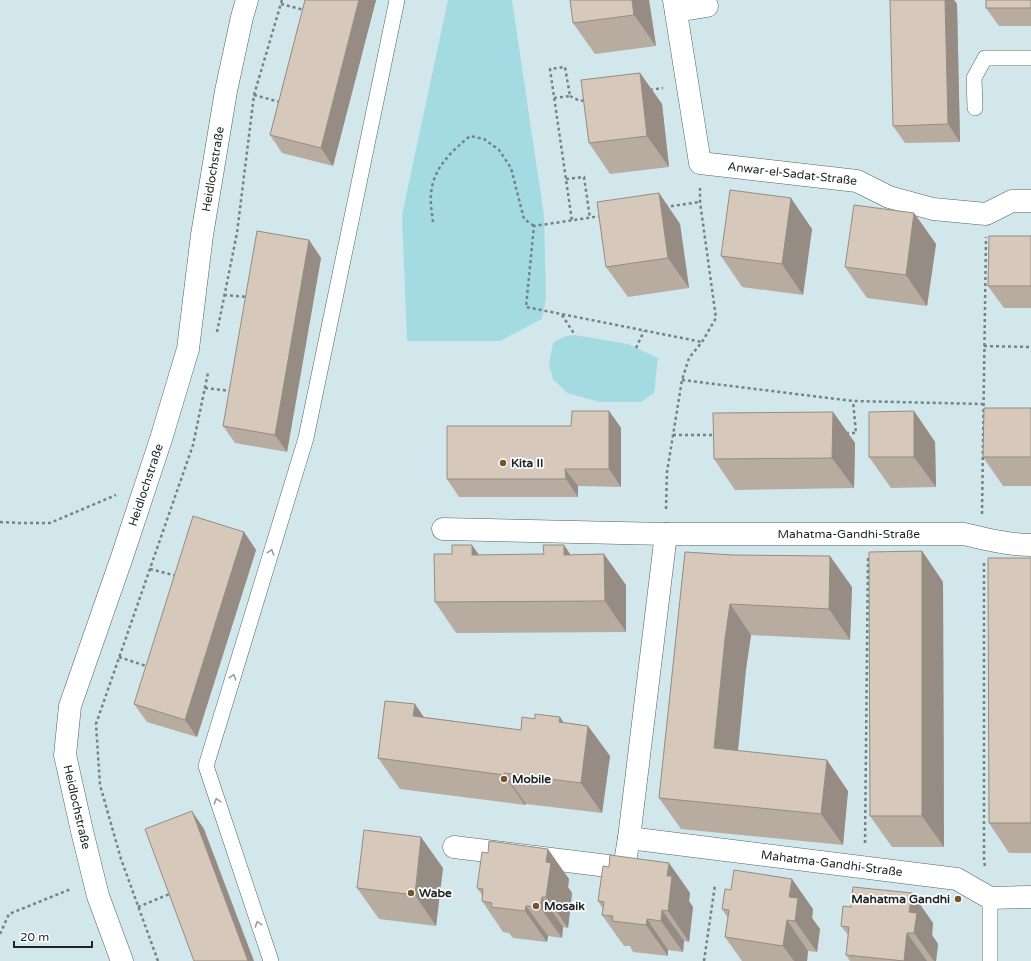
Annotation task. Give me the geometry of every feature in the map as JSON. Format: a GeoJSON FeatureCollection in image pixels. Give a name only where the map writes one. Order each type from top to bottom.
{"type":"FeatureCollection","features":[{"type":"Feature","properties":{"kind":"street","name":"Heidlochstraße"},"geometry":{"type":"LineString","coordinates":[[122,961],[98,896],[82,831],[66,755],[70,706],[141,499],[188,349],[202,235],[226,91],[247,0]]}},
{"type":"Feature","properties":{"kind":"street","name":"Anwar-el-Sadat-Straße"},"geometry":{"type":"LineString","coordinates":[[706,6],[675,5],[700,163],[857,181],[890,197],[933,209],[986,214],[1012,201],[1031,201]]}},
{"type":"Feature","properties":{"kind":"street","name":"Mahatma-Gandhi-Straße"},"geometry":{"type":"LineString","coordinates":[[444,529],[666,534],[964,534],[984,539],[1031,545]]}},
{"type":"Feature","properties":{"kind":"street"},"geometry":{"type":"LineString","coordinates":[[454,847],[624,868],[629,838],[666,534]]}},
{"type":"Feature","properties":{"kind":"street","name":"Mahatma-Gandhi-Straße"},"geometry":{"type":"LineString","coordinates":[[629,838],[957,879],[990,898]]}},
{"type":"Feature","properties":{"kind":"street"},"geometry":{"type":"LineString","coordinates":[[990,898],[1031,897]]}},
{"type":"Feature","properties":{"kind":"lane"},"geometry":{"type":"LineString","coordinates":[[271,961],[206,766],[306,438],[397,0]]}},
{"type":"Feature","properties":{"kind":"lane"},"geometry":{"type":"LineString","coordinates":[[975,108],[974,78],[985,58],[1031,58]]}},
{"type":"Feature","properties":{"kind":"lane"},"geometry":{"type":"LineString","coordinates":[[990,898],[990,961]]}},
{"type":"Feature","properties":{"kind":"path"},"geometry":{"type":"LineString","coordinates":[[216,334],[237,233],[254,95],[282,0]]}},
{"type":"Feature","properties":{"kind":"path"},"geometry":{"type":"LineString","coordinates":[[281,4],[310,12]]}},
{"type":"Feature","properties":{"kind":"path"},"geometry":{"type":"LineString","coordinates":[[570,96],[566,67],[550,69],[572,221]]}},
{"type":"Feature","properties":{"kind":"path"},"geometry":{"type":"LineString","coordinates":[[649,91],[688,85]]}},
{"type":"Feature","properties":{"kind":"path"},"geometry":{"type":"LineString","coordinates":[[254,95],[281,102]]}},
{"type":"Feature","properties":{"kind":"path"},"geometry":{"type":"LineString","coordinates":[[554,98],[570,96],[580,101],[588,100]]}},
{"type":"Feature","properties":{"kind":"path"},"geometry":{"type":"LineString","coordinates":[[433,222],[431,194],[436,175],[446,158],[455,148],[470,136],[484,139],[499,150],[511,168],[524,219],[534,226],[606,216]]}},
{"type":"Feature","properties":{"kind":"path"},"geometry":{"type":"LineString","coordinates":[[566,179],[584,177],[590,218]]}},
{"type":"Feature","properties":{"kind":"path"},"geometry":{"type":"LineString","coordinates":[[666,534],[667,472],[682,380],[689,358],[702,342],[716,318],[700,202],[700,188]]}},
{"type":"Feature","properties":{"kind":"path"},"geometry":{"type":"LineString","coordinates":[[661,208],[700,202]]}},
{"type":"Feature","properties":{"kind":"path"},"geometry":{"type":"LineString","coordinates":[[534,226],[526,307],[702,342]]}},
{"type":"Feature","properties":{"kind":"path"},"geometry":{"type":"LineString","coordinates":[[224,295],[253,298]]}},
{"type":"Feature","properties":{"kind":"path"},"geometry":{"type":"LineString","coordinates":[[562,314],[575,335]]}},
{"type":"Feature","properties":{"kind":"path"},"geometry":{"type":"LineString","coordinates":[[636,348],[644,331]]}},
{"type":"Feature","properties":{"kind":"path"},"geometry":{"type":"LineString","coordinates":[[984,346],[1031,347]]}},
{"type":"Feature","properties":{"kind":"path"},"geometry":{"type":"LineString","coordinates":[[158,961],[121,859],[100,785],[96,724],[193,445],[208,372]]}},
{"type":"Feature","properties":{"kind":"path"},"geometry":{"type":"LineString","coordinates":[[682,380],[853,401],[983,404]]}},
{"type":"Feature","properties":{"kind":"path"},"geometry":{"type":"LineString","coordinates":[[205,388],[236,391]]}},
{"type":"Feature","properties":{"kind":"path"},"geometry":{"type":"LineString","coordinates":[[840,433],[856,433],[853,401]]}},
{"type":"Feature","properties":{"kind":"path"},"geometry":{"type":"LineString","coordinates":[[673,435],[721,435]]}},
{"type":"Feature","properties":{"kind":"path"},"geometry":{"type":"LineString","coordinates":[[0,522],[20,524],[50,523],[115,495],[120,491],[171,510]]}},
{"type":"Feature","properties":{"kind":"path"},"geometry":{"type":"LineString","coordinates":[[866,868],[868,534]]}},
{"type":"Feature","properties":{"kind":"path"},"geometry":{"type":"LineString","coordinates":[[150,569],[178,576]]}},
{"type":"Feature","properties":{"kind":"path"},"geometry":{"type":"LineString","coordinates":[[119,657],[155,669]]}},
{"type":"Feature","properties":{"kind":"path"},"geometry":{"type":"LineString","coordinates":[[0,934],[9,914],[76,887],[72,875],[91,870]]}},
{"type":"Feature","properties":{"kind":"path"},"geometry":{"type":"LineString","coordinates":[[704,961],[715,885]]}},
{"type":"Feature","properties":{"kind":"path"},"geometry":{"type":"LineString","coordinates":[[138,907],[174,892]]}},
{"type":"Feature","properties":{"kind":"shaded area"},"geometry":{"type":"Polygon","coordinates":[[[448,0],[512,0],[544,216],[546,299],[542,319],[500,341],[407,341],[402,215],[448,0]]]}},
{"type":"Feature","properties":{"kind":"shaded area"},"geometry":{"type":"Polygon","coordinates":[[[575,335],[628,344],[658,358],[654,393],[641,402],[600,402],[567,393],[553,379],[549,364],[553,343],[565,336],[575,335]]]}},
{"type":"Feature","properties":{"kind":"building"},"geometry":{"type":"Polygon","coordinates":[[[305,0],[359,0],[321,148],[270,135],[305,0]]]}},
{"type":"Feature","properties":{"kind":"building"},"geometry":{"type":"Polygon","coordinates":[[[570,0],[632,0],[634,15],[573,23],[570,0]]]}},
{"type":"Feature","properties":{"kind":"building"},"geometry":{"type":"Polygon","coordinates":[[[890,0],[945,0],[948,124],[893,126],[890,0]]]}},
{"type":"Feature","properties":{"kind":"building"},"geometry":{"type":"Polygon","coordinates":[[[986,0],[1031,0],[1031,8],[986,8],[986,0]]]}},
{"type":"Feature","properties":{"kind":"building"},"geometry":{"type":"Polygon","coordinates":[[[640,73],[647,136],[589,143],[581,80],[640,73]]]}},
{"type":"Feature","properties":{"kind":"building"},"geometry":{"type":"Polygon","coordinates":[[[730,190],[791,198],[782,264],[721,256],[730,190]]]}},
{"type":"Feature","properties":{"kind":"building"},"geometry":{"type":"Polygon","coordinates":[[[659,193],[668,258],[606,267],[597,202],[659,193]]]}},
{"type":"Feature","properties":{"kind":"building"},"geometry":{"type":"Polygon","coordinates":[[[854,205],[914,213],[906,275],[845,267],[854,205]]]}},
{"type":"Feature","properties":{"kind":"building"},"geometry":{"type":"Polygon","coordinates":[[[257,231],[309,240],[275,435],[223,426],[257,231]]]}},
{"type":"Feature","properties":{"kind":"building"},"geometry":{"type":"Polygon","coordinates":[[[989,236],[1031,236],[1031,286],[988,286],[989,236]]]}},
{"type":"Feature","properties":{"kind":"building"},"geometry":{"type":"Polygon","coordinates":[[[984,408],[1031,408],[1031,457],[983,457],[984,408]]]}},
{"type":"Feature","properties":{"kind":"building"},"geometry":{"type":"Polygon","coordinates":[[[572,411],[609,411],[609,469],[565,469],[566,479],[447,479],[447,426],[571,426],[572,411]]]}},
{"type":"Feature","properties":{"kind":"building"},"geometry":{"type":"Polygon","coordinates":[[[914,411],[914,457],[869,457],[869,412],[914,411]]]}},
{"type":"Feature","properties":{"kind":"building"},"geometry":{"type":"Polygon","coordinates":[[[833,412],[832,458],[714,459],[713,413],[833,412]]]}},
{"type":"Feature","properties":{"kind":"building"},"geometry":{"type":"Polygon","coordinates":[[[193,516],[244,532],[185,720],[134,704],[193,516]]]}},
{"type":"Feature","properties":{"kind":"building"},"geometry":{"type":"Polygon","coordinates":[[[452,545],[472,545],[472,555],[544,554],[543,545],[564,545],[564,555],[604,554],[605,601],[435,602],[434,554],[452,554],[452,545]]]}},
{"type":"Feature","properties":{"kind":"building"},"geometry":{"type":"Polygon","coordinates":[[[922,551],[922,816],[870,816],[869,552],[922,551]]]}},
{"type":"Feature","properties":{"kind":"building"},"geometry":{"type":"Polygon","coordinates":[[[685,552],[733,555],[830,556],[829,609],[730,604],[714,748],[827,760],[821,814],[659,798],[685,552]]]}},
{"type":"Feature","properties":{"kind":"building"},"geometry":{"type":"Polygon","coordinates":[[[988,558],[1031,558],[1031,823],[989,823],[988,558]]]}},
{"type":"Feature","properties":{"kind":"building"},"geometry":{"type":"Polygon","coordinates":[[[385,701],[415,704],[413,716],[521,730],[522,717],[535,719],[535,714],[560,717],[559,722],[588,726],[581,783],[504,773],[504,775],[378,758],[385,701]]]}},
{"type":"Feature","properties":{"kind":"building"},"geometry":{"type":"Polygon","coordinates":[[[192,811],[248,961],[194,961],[145,829],[192,811]]]}},
{"type":"Feature","properties":{"kind":"building"},"geometry":{"type":"Polygon","coordinates":[[[364,830],[421,837],[415,895],[357,888],[364,830]]]}},
{"type":"Feature","properties":{"kind":"building"},"geometry":{"type":"Polygon","coordinates":[[[489,841],[548,849],[546,862],[551,863],[546,897],[542,897],[540,907],[526,906],[525,911],[491,907],[492,903],[482,901],[483,889],[477,888],[482,852],[488,853],[489,841]]]}},
{"type":"Feature","properties":{"kind":"building"},"geometry":{"type":"Polygon","coordinates":[[[610,855],[669,863],[667,876],[672,876],[668,911],[662,910],[661,921],[647,919],[646,925],[612,921],[613,916],[602,915],[604,902],[598,901],[603,866],[609,867],[610,855]]]}},
{"type":"Feature","properties":{"kind":"building"},"geometry":{"type":"Polygon","coordinates":[[[734,870],[792,879],[789,897],[798,898],[795,921],[787,920],[783,946],[725,937],[729,910],[722,909],[725,889],[731,890],[734,870]]]}},
{"type":"Feature","properties":{"kind":"building"},"geometry":{"type":"Polygon","coordinates":[[[853,887],[912,893],[909,912],[917,913],[914,933],[907,933],[904,961],[846,955],[849,927],[841,926],[843,906],[851,907],[853,887]]]}},
{"type":"Feature","properties":{"kind":"place","name":"Kita II"},"geometry":{"type":"Point","coordinates":[503,463]}},
{"type":"Feature","properties":{"kind":"place","name":"Mobile"},"geometry":{"type":"Point","coordinates":[504,779]}},
{"type":"Feature","properties":{"kind":"place","name":"Wabe"},"geometry":{"type":"Point","coordinates":[411,893]}},
{"type":"Feature","properties":{"kind":"place","name":"Mahatma Gandhi"},"geometry":{"type":"Point","coordinates":[958,899]}},
{"type":"Feature","properties":{"kind":"place","name":"Mosaik"},"geometry":{"type":"Point","coordinates":[536,906]}}]}
